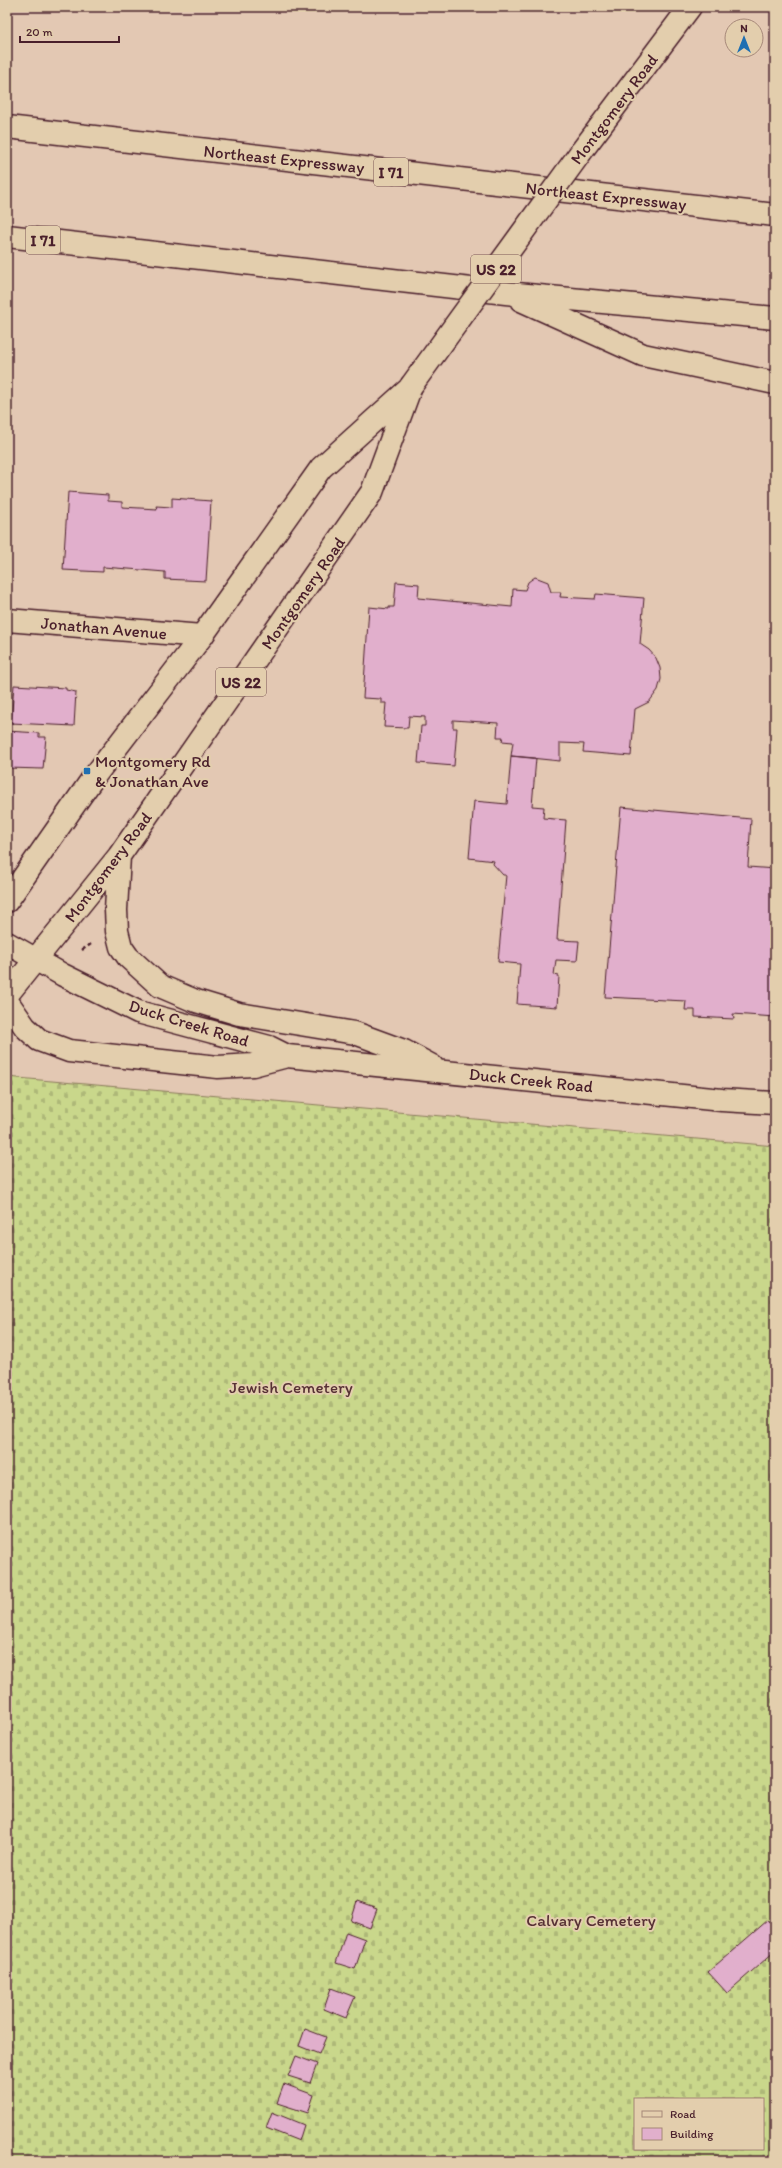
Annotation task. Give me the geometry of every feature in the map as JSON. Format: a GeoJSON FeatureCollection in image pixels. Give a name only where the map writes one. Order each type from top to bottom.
{"type":"FeatureCollection","features":[{"type":"Feature","properties":{"kind":"main road","name":"Montgomery Road"},"geometry":{"type":"LineString","coordinates":[[7,901],[93,778],[202,636],[321,468],[411,386],[615,106],[690,7]]}},
{"type":"Feature","properties":{"kind":"main road","name":"Northeast Expressway"},"geometry":{"type":"LineString","coordinates":[[7,127],[775,215]]}},
{"type":"Feature","properties":{"kind":"main road","name":"I 71"},"geometry":{"type":"LineString","coordinates":[[7,236],[506,293],[775,318]]}},
{"type":"Feature","properties":{"kind":"main road"},"geometry":{"type":"LineString","coordinates":[[506,293],[643,355],[775,383]]}},
{"type":"Feature","properties":{"kind":"main road","name":"Montgomery Road"},"geometry":{"type":"LineString","coordinates":[[7,995],[119,856],[372,492],[411,386]]}},
{"type":"Feature","properties":{"kind":"main road","name":"Jonathan Avenue"},"geometry":{"type":"LineString","coordinates":[[7,620],[202,636]]}},
{"type":"Feature","properties":{"kind":"main road"},"geometry":{"type":"LineString","coordinates":[[119,856],[116,910],[117,931],[121,947],[128,956],[160,986],[193,1000],[239,1014],[355,1033],[404,1051],[442,1071]]}},
{"type":"Feature","properties":{"kind":"main road","name":"Duck Creek Road"},"geometry":{"type":"LineString","coordinates":[[7,943],[138,1012],[269,1047],[287,1056]]}},
{"type":"Feature","properties":{"kind":"main road","name":"Duck Creek Road"},"geometry":{"type":"LineString","coordinates":[[7,1000],[25,1027],[39,1040],[69,1051],[218,1067],[253,1065],[287,1056],[722,1100],[775,1103]]}},
{"type":"Feature","properties":{"kind":"green space","name":"Jewish Cemetery"},"geometry":{"type":"Polygon","coordinates":[[[7,1077],[775,1146],[775,2161],[7,2161],[7,1077]]]}},
{"type":"Feature","properties":{"kind":"building"},"geometry":{"type":"Polygon","coordinates":[[[68,492],[108,495],[108,501],[122,502],[122,507],[157,509],[156,506],[172,507],[172,498],[211,501],[206,581],[165,579],[165,572],[103,567],[103,572],[63,570],[68,492]]]}},
{"type":"Feature","properties":{"kind":"building"},"geometry":{"type":"Polygon","coordinates":[[[535,577],[548,582],[551,592],[561,592],[560,597],[595,599],[596,594],[644,598],[640,644],[649,650],[656,658],[660,668],[661,679],[658,690],[649,702],[635,709],[631,756],[583,752],[584,744],[560,743],[560,761],[511,756],[513,742],[502,741],[503,737],[497,737],[498,723],[453,720],[453,728],[457,728],[454,766],[418,763],[421,726],[425,726],[425,717],[409,716],[408,728],[384,727],[386,703],[381,703],[381,699],[363,698],[369,607],[389,609],[389,607],[394,607],[396,582],[419,584],[418,598],[512,607],[513,589],[525,590],[528,582],[535,577]]]}},
{"type":"Feature","properties":{"kind":"building"},"geometry":{"type":"Polygon","coordinates":[[[14,685],[66,688],[66,690],[76,692],[74,726],[11,723],[14,685]]]}},
{"type":"Feature","properties":{"kind":"building"},"geometry":{"type":"Polygon","coordinates":[[[7,731],[39,733],[39,737],[46,737],[43,769],[7,768],[7,731]]]}},
{"type":"Feature","properties":{"kind":"building"},"geometry":{"type":"Polygon","coordinates":[[[511,756],[536,758],[532,806],[544,807],[543,818],[566,820],[557,940],[579,941],[577,961],[556,960],[554,975],[559,976],[557,1007],[517,1004],[520,964],[498,962],[506,875],[503,875],[493,864],[494,861],[469,858],[474,801],[507,804],[511,756]]]}},
{"type":"Feature","properties":{"kind":"building"},"geometry":{"type":"Polygon","coordinates":[[[621,807],[751,819],[748,867],[775,869],[775,1017],[733,1014],[734,1019],[695,1017],[695,1010],[685,1010],[686,1001],[605,997],[621,807]]]}},
{"type":"Feature","properties":{"kind":"building"},"geometry":{"type":"Polygon","coordinates":[[[357,1902],[377,1909],[370,1928],[351,1921],[357,1902]]]}},
{"type":"Feature","properties":{"kind":"building"},"geometry":{"type":"Polygon","coordinates":[[[768,1920],[775,1928],[775,1951],[727,1993],[708,1972],[768,1920]]]}},
{"type":"Feature","properties":{"kind":"building"},"geometry":{"type":"Polygon","coordinates":[[[346,1932],[365,1939],[355,1969],[336,1963],[346,1932]]]}},
{"type":"Feature","properties":{"kind":"building"},"geometry":{"type":"Polygon","coordinates":[[[331,1988],[355,1997],[346,2018],[324,2009],[331,1988]]]}},
{"type":"Feature","properties":{"kind":"building"},"geometry":{"type":"Polygon","coordinates":[[[305,2029],[326,2037],[319,2054],[299,2046],[305,2029]]]}},
{"type":"Feature","properties":{"kind":"building"},"geometry":{"type":"Polygon","coordinates":[[[296,2056],[317,2064],[310,2083],[288,2076],[296,2056]]]}},
{"type":"Feature","properties":{"kind":"building"},"geometry":{"type":"Polygon","coordinates":[[[284,2084],[314,2095],[308,2113],[277,2103],[284,2084]]]}},
{"type":"Feature","properties":{"kind":"building"},"geometry":{"type":"Polygon","coordinates":[[[272,2112],[304,2125],[299,2141],[266,2128],[272,2112]]]}},
{"type":"Feature","properties":{"kind":"place","name":"Montgomery Rd & Jonathan Ave"},"geometry":{"type":"Point","coordinates":[87,771]}},
{"type":"Feature","properties":{"kind":"park label","name":"Calvary Cemetery"},"geometry":{"type":"Point","coordinates":[591,1920]}}]}
